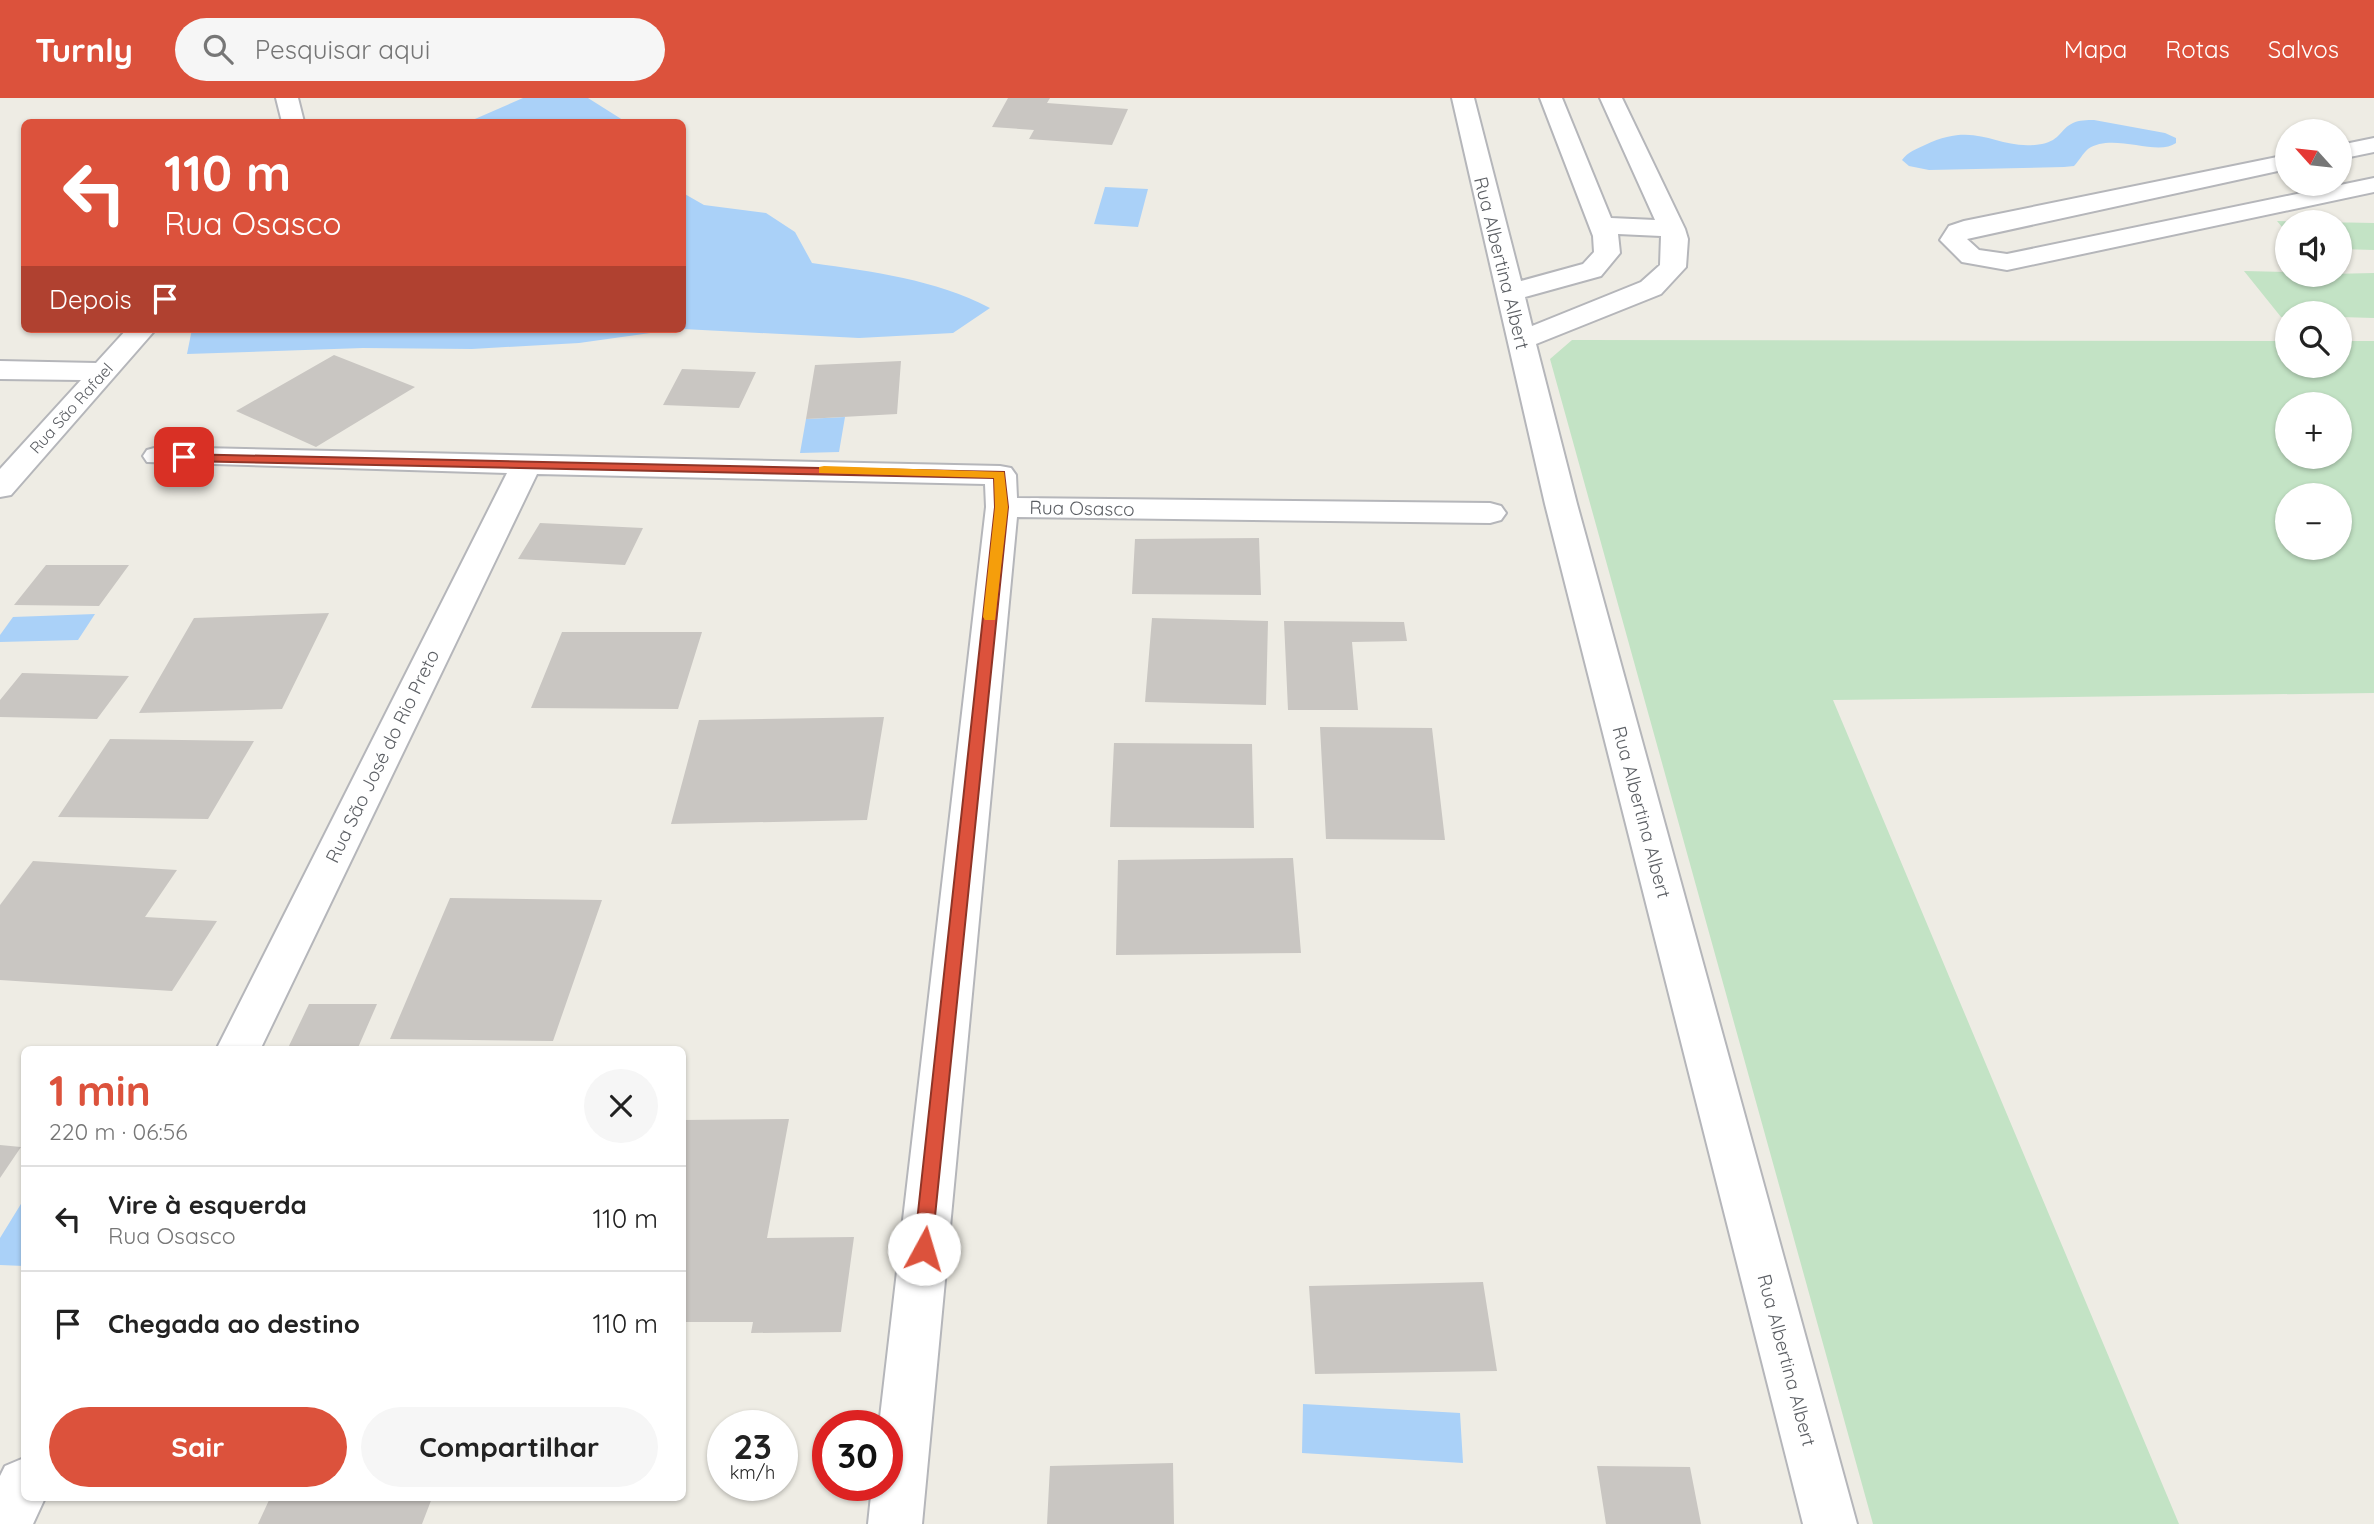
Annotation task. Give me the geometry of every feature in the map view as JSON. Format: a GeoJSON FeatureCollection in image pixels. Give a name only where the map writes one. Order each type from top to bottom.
{"type":"FeatureCollection","features":[{"type":"Feature","properties":{"kind":"street"},"geometry":{"type":"LineString","coordinates":[[287,98],[292,119]]}},
{"type":"Feature","properties":{"kind":"street","name":"Rua Albertina Albert"},"geometry":{"type":"LineString","coordinates":[[1462,98],[1561,505],[1830,1524]]}},
{"type":"Feature","properties":{"kind":"street"},"geometry":{"type":"LineString","coordinates":[[1508,293],[1592,270],[1607,254],[1601,225],[1551,98]]}},
{"type":"Feature","properties":{"kind":"street"},"geometry":{"type":"LineString","coordinates":[[1521,340],[1651,288],[1673,267],[1675,239],[1672,229],[1611,98]]}},
{"type":"Feature","properties":{"kind":"street"},"geometry":{"type":"LineString","coordinates":[[1568,141],[1633,147]]}},
{"type":"Feature","properties":{"kind":"street"},"geometry":{"type":"LineString","coordinates":[[2352,150],[2374,145]]}},
{"type":"Feature","properties":{"kind":"street"},"geometry":{"type":"LineString","coordinates":[[2275,164],[1964,229],[1958,232],[1953,240],[1971,256],[2007,262],[2322,196]]}},
{"type":"Feature","properties":{"kind":"street"},"geometry":{"type":"LineString","coordinates":[[2352,190],[2374,185]]}},
{"type":"Feature","properties":{"kind":"street"},"geometry":{"type":"LineString","coordinates":[[1601,225],[1672,229]]}},
{"type":"Feature","properties":{"kind":"street","name":"Rua São Rafael"},"geometry":{"type":"LineString","coordinates":[[0,488],[138,333]]}},
{"type":"Feature","properties":{"kind":"street"},"geometry":{"type":"LineString","coordinates":[[0,370],[104,372]]}},
{"type":"Feature","properties":{"kind":"street","name":"Rua Osasco"},"geometry":{"type":"LineString","coordinates":[[158,456],[1000,475],[1002,507],[1490,513]]}},
{"type":"Feature","properties":{"kind":"street","name":"Rua São José do Rio Preto"},"geometry":{"type":"LineString","coordinates":[[240,1046],[527,463]]}},
{"type":"Feature","properties":{"kind":"street"},"geometry":{"type":"LineString","coordinates":[[895,1524],[1002,507]]}},
{"type":"Feature","properties":{"kind":"street"},"geometry":{"type":"LineString","coordinates":[[5,1524],[21,1491]]}},
{"type":"Feature","properties":{"kind":"green space"},"geometry":{"type":"Polygon","coordinates":[[[2352,222],[2374,223],[2374,250],[2352,249],[2352,222]]]}},
{"type":"Feature","properties":{"kind":"green space"},"geometry":{"type":"Polygon","coordinates":[[[2244,271],[2275,272],[2275,287],[2352,287],[2352,274],[2374,273],[2374,318],[2352,317],[2352,301],[2275,301],[2275,310],[2244,271]]]}},
{"type":"Feature","properties":{"kind":"green space"},"geometry":{"type":"Polygon","coordinates":[[[1572,340],[2275,341],[2275,378],[2352,378],[2352,341],[2374,341],[2374,693],[1833,700],[2179,1524],[1873,1524],[1550,359],[1572,340]]]}},
{"type":"Feature","properties":{"kind":"water"},"geometry":{"type":"Polygon","coordinates":[[[523,98],[588,98],[621,119],[475,119],[523,98]]]}},
{"type":"Feature","properties":{"kind":"water"},"geometry":{"type":"Polygon","coordinates":[[[2094,120],[2165,133],[2176,138],[2176,143],[2168,147],[2098,144],[2088,149],[2074,166],[2064,167],[1929,170],[1909,166],[1902,160],[1915,149],[1944,138],[1974,135],[2012,144],[2042,144],[2053,140],[2073,123],[2094,120]]]}},
{"type":"Feature","properties":{"kind":"water"},"geometry":{"type":"Polygon","coordinates":[[[1105,187],[1148,189],[1138,227],[1094,224],[1105,187]]]}},
{"type":"Feature","properties":{"kind":"water"},"geometry":{"type":"Polygon","coordinates":[[[686,195],[704,205],[766,213],[795,232],[812,263],[925,283],[990,308],[953,333],[859,338],[686,329],[686,195]]]}},
{"type":"Feature","properties":{"kind":"water"},"geometry":{"type":"Polygon","coordinates":[[[191,333],[650,333],[579,343],[472,349],[363,348],[187,354],[191,333]]]}},
{"type":"Feature","properties":{"kind":"water"},"geometry":{"type":"Polygon","coordinates":[[[845,417],[839,452],[800,453],[806,419],[845,417]]]}},
{"type":"Feature","properties":{"kind":"water"},"geometry":{"type":"Polygon","coordinates":[[[95,614],[78,640],[0,642],[0,635],[13,617],[95,614]]]}},
{"type":"Feature","properties":{"kind":"water"},"geometry":{"type":"Polygon","coordinates":[[[21,1204],[21,1266],[0,1265],[0,1238],[21,1204]]]}},
{"type":"Feature","properties":{"kind":"water"},"geometry":{"type":"Polygon","coordinates":[[[1303,1404],[1460,1413],[1463,1463],[1302,1453],[1303,1404]]]}},
{"type":"Feature","properties":{"kind":"building"},"geometry":{"type":"Polygon","coordinates":[[[1008,98],[1050,98],[1047,103],[1128,109],[1112,145],[1029,139],[1034,130],[992,127],[1008,98]]]}},
{"type":"Feature","properties":{"kind":"building"},"geometry":{"type":"Polygon","coordinates":[[[334,355],[415,387],[316,447],[236,411],[334,355]]]}},
{"type":"Feature","properties":{"kind":"building"},"geometry":{"type":"Polygon","coordinates":[[[901,361],[897,414],[806,419],[815,365],[901,361]]]}},
{"type":"Feature","properties":{"kind":"building"},"geometry":{"type":"Polygon","coordinates":[[[682,369],[756,372],[739,408],[663,405],[682,369]]]}},
{"type":"Feature","properties":{"kind":"building"},"geometry":{"type":"Polygon","coordinates":[[[540,523],[643,528],[625,565],[518,559],[540,523]]]}},
{"type":"Feature","properties":{"kind":"building"},"geometry":{"type":"Polygon","coordinates":[[[1259,538],[1261,595],[1132,594],[1135,539],[1259,538]]]}},
{"type":"Feature","properties":{"kind":"building"},"geometry":{"type":"Polygon","coordinates":[[[46,565],[129,565],[99,606],[14,605],[46,565]]]}},
{"type":"Feature","properties":{"kind":"building"},"geometry":{"type":"Polygon","coordinates":[[[329,613],[282,709],[139,713],[194,618],[329,613]]]}},
{"type":"Feature","properties":{"kind":"building"},"geometry":{"type":"Polygon","coordinates":[[[1152,618],[1268,621],[1266,705],[1145,702],[1152,618]]]}},
{"type":"Feature","properties":{"kind":"building"},"geometry":{"type":"Polygon","coordinates":[[[1284,621],[1404,622],[1407,641],[1352,642],[1358,710],[1288,710],[1284,621]]]}},
{"type":"Feature","properties":{"kind":"building"},"geometry":{"type":"Polygon","coordinates":[[[562,632],[702,632],[678,709],[531,708],[562,632]]]}},
{"type":"Feature","properties":{"kind":"building"},"geometry":{"type":"Polygon","coordinates":[[[22,673],[129,676],[97,719],[0,717],[0,700],[22,673]]]}},
{"type":"Feature","properties":{"kind":"building"},"geometry":{"type":"Polygon","coordinates":[[[884,717],[867,820],[671,824],[699,720],[884,717]]]}},
{"type":"Feature","properties":{"kind":"building"},"geometry":{"type":"Polygon","coordinates":[[[1320,727],[1432,728],[1445,840],[1326,839],[1320,727]]]}},
{"type":"Feature","properties":{"kind":"building"},"geometry":{"type":"Polygon","coordinates":[[[110,739],[254,741],[208,819],[58,817],[110,739]]]}},
{"type":"Feature","properties":{"kind":"building"},"geometry":{"type":"Polygon","coordinates":[[[1114,743],[1252,744],[1254,828],[1110,827],[1114,743]]]}},
{"type":"Feature","properties":{"kind":"building"},"geometry":{"type":"Polygon","coordinates":[[[1293,858],[1301,953],[1116,955],[1118,860],[1293,858]]]}},
{"type":"Feature","properties":{"kind":"building"},"geometry":{"type":"Polygon","coordinates":[[[33,861],[177,870],[145,917],[217,921],[172,991],[0,980],[0,905],[33,861]]]}},
{"type":"Feature","properties":{"kind":"building"},"geometry":{"type":"Polygon","coordinates":[[[450,898],[602,900],[553,1041],[390,1039],[450,898]]]}},
{"type":"Feature","properties":{"kind":"building"},"geometry":{"type":"Polygon","coordinates":[[[309,1004],[377,1004],[359,1046],[289,1046],[309,1004]]]}},
{"type":"Feature","properties":{"kind":"building"},"geometry":{"type":"Polygon","coordinates":[[[789,1119],[767,1238],[854,1237],[841,1332],[751,1333],[753,1322],[686,1322],[686,1120],[789,1119]]]}},
{"type":"Feature","properties":{"kind":"building"},"geometry":{"type":"Polygon","coordinates":[[[0,1145],[21,1147],[0,1178],[0,1145]]]}},
{"type":"Feature","properties":{"kind":"building"},"geometry":{"type":"Polygon","coordinates":[[[1483,1282],[1497,1371],[1315,1374],[1309,1286],[1483,1282]]]}},
{"type":"Feature","properties":{"kind":"building"},"geometry":{"type":"Polygon","coordinates":[[[1173,1463],[1174,1524],[1047,1524],[1050,1466],[1173,1463]]]}},
{"type":"Feature","properties":{"kind":"building"},"geometry":{"type":"Polygon","coordinates":[[[1597,1466],[1690,1467],[1701,1524],[1606,1524],[1597,1466]]]}},
{"type":"Feature","properties":{"kind":"building"},"geometry":{"type":"Polygon","coordinates":[[[269,1501],[431,1501],[422,1524],[258,1524],[269,1501]]]}},
{"type":"Feature","properties":{"kind":"slow traffic"},"geometry":{"type":"LineString","coordinates":[[824,470],[1000,475],[1002,507],[990,617]]}},
{"type":"Feature","properties":{"kind":"route"},"geometry":{"type":"LineString","coordinates":[[184,457],[1000,475],[1002,507],[924,1249]]}}]}
